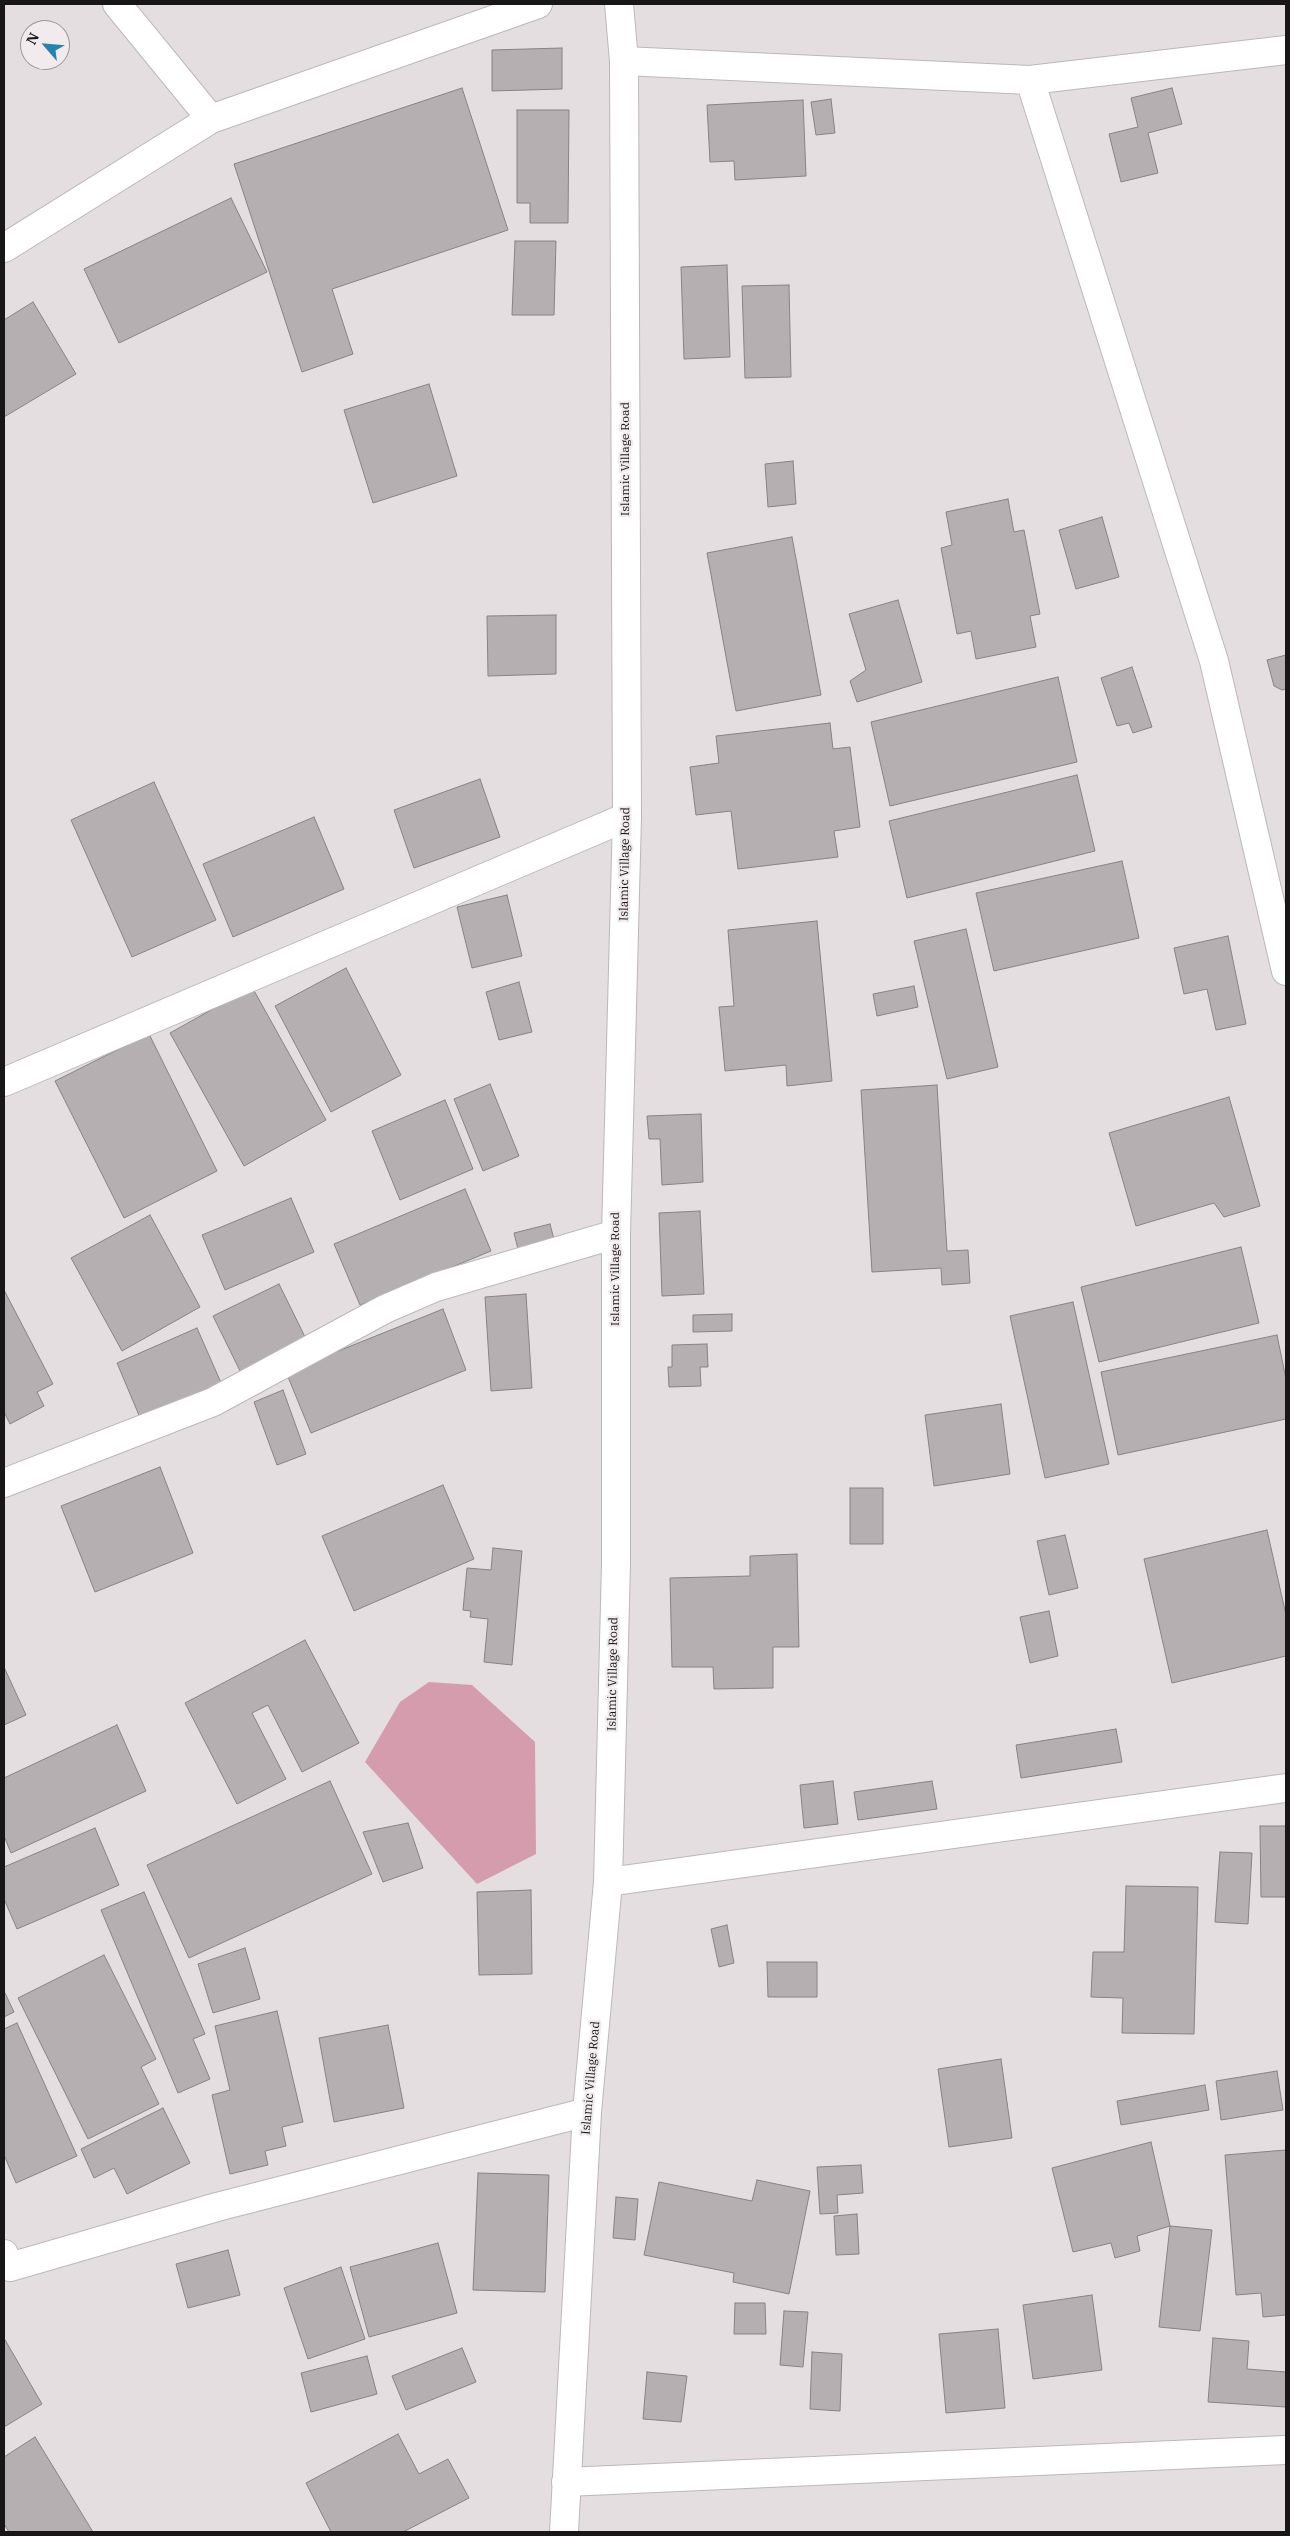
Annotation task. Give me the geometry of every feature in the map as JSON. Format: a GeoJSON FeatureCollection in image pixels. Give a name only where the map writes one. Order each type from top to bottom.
{"type":"FeatureCollection","features":[{"type":"Feature","properties":{"kind":"street"},"geometry":{"type":"LineString","coordinates":[[117,4],[211,119]]}},
{"type":"Feature","properties":{"kind":"street"},"geometry":{"type":"LineString","coordinates":[[4,248],[211,119],[538,4]]}},
{"type":"Feature","properties":{"kind":"street","name":"Islamic Village Road"},"geometry":{"type":"LineString","coordinates":[[564,2532],[587,2112],[608,1882],[616,1564],[616,1234],[627,817],[624,61],[619,4]]}},
{"type":"Feature","properties":{"kind":"street"},"geometry":{"type":"LineString","coordinates":[[624,61],[1030,80],[1286,50]]}},
{"type":"Feature","properties":{"kind":"street"},"geometry":{"type":"LineString","coordinates":[[1030,80],[1214,661],[1286,971]]}},
{"type":"Feature","properties":{"kind":"street"},"geometry":{"type":"LineString","coordinates":[[4,1082],[627,817]]}},
{"type":"Feature","properties":{"kind":"street"},"geometry":{"type":"LineString","coordinates":[[4,1483],[213,1402],[385,1308],[436,1287],[616,1234]]}},
{"type":"Feature","properties":{"kind":"street"},"geometry":{"type":"LineString","coordinates":[[608,1882],[1286,1788]]}},
{"type":"Feature","properties":{"kind":"street"},"geometry":{"type":"LineString","coordinates":[[4,2254],[10,2267],[217,2207],[587,2112]]}},
{"type":"Feature","properties":{"kind":"street"},"geometry":{"type":"LineString","coordinates":[[566,2482],[1286,2450]]}},
{"type":"Feature","properties":{"kind":"shaded area"},"geometry":{"type":"Polygon","coordinates":[[[429,1682],[472,1685],[535,1742],[536,1854],[477,1884],[365,1762],[400,1702],[429,1682]]]}},
{"type":"Feature","properties":{"kind":"building"},"geometry":{"type":"Polygon","coordinates":[[[562,48],[562,89],[492,91],[492,50],[562,48]]]}},
{"type":"Feature","properties":{"kind":"building"},"geometry":{"type":"Polygon","coordinates":[[[462,88],[508,230],[332,289],[353,354],[302,372],[234,164],[462,88]]]}},
{"type":"Feature","properties":{"kind":"building"},"geometry":{"type":"Polygon","coordinates":[[[1172,88],[1182,124],[1148,133],[1158,173],[1121,182],[1109,134],[1138,127],[1131,98],[1172,88]]]}},
{"type":"Feature","properties":{"kind":"building"},"geometry":{"type":"Polygon","coordinates":[[[831,99],[835,133],[816,135],[811,102],[831,99]]]}},
{"type":"Feature","properties":{"kind":"building"},"geometry":{"type":"Polygon","coordinates":[[[803,100],[806,176],[735,180],[734,161],[710,162],[707,105],[803,100]]]}},
{"type":"Feature","properties":{"kind":"building"},"geometry":{"type":"Polygon","coordinates":[[[517,110],[569,110],[568,223],[530,223],[530,203],[517,203],[517,110]]]}},
{"type":"Feature","properties":{"kind":"building"},"geometry":{"type":"Polygon","coordinates":[[[231,198],[267,272],[119,343],[84,269],[231,198]]]}},
{"type":"Feature","properties":{"kind":"building"},"geometry":{"type":"Polygon","coordinates":[[[515,241],[556,241],[554,315],[512,315],[515,241]]]}},
{"type":"Feature","properties":{"kind":"building"},"geometry":{"type":"Polygon","coordinates":[[[727,265],[730,357],[684,359],[681,267],[727,265]]]}},
{"type":"Feature","properties":{"kind":"building"},"geometry":{"type":"Polygon","coordinates":[[[789,285],[791,377],[745,378],[742,286],[789,285]]]}},
{"type":"Feature","properties":{"kind":"building"},"geometry":{"type":"Polygon","coordinates":[[[33,302],[76,374],[4,417],[4,320],[33,302]]]}},
{"type":"Feature","properties":{"kind":"building"},"geometry":{"type":"Polygon","coordinates":[[[429,384],[457,476],[373,503],[344,410],[429,384]]]}},
{"type":"Feature","properties":{"kind":"building"},"geometry":{"type":"Polygon","coordinates":[[[793,461],[796,504],[768,507],[765,464],[793,461]]]}},
{"type":"Feature","properties":{"kind":"building"},"geometry":{"type":"Polygon","coordinates":[[[1008,499],[1014,532],[1024,530],[1040,614],[1030,616],[1036,647],[976,659],[971,631],[957,634],[941,548],[952,545],[946,512],[1008,499]]]}},
{"type":"Feature","properties":{"kind":"building"},"geometry":{"type":"Polygon","coordinates":[[[1102,517],[1119,577],[1076,589],[1059,530],[1102,517]]]}},
{"type":"Feature","properties":{"kind":"building"},"geometry":{"type":"Polygon","coordinates":[[[792,537],[821,695],[736,711],[707,553],[792,537]]]}},
{"type":"Feature","properties":{"kind":"building"},"geometry":{"type":"Polygon","coordinates":[[[898,600],[922,682],[857,702],[850,681],[866,670],[849,614],[898,600]]]}},
{"type":"Feature","properties":{"kind":"building"},"geometry":{"type":"Polygon","coordinates":[[[556,615],[556,674],[488,676],[487,616],[556,615]]]}},
{"type":"Feature","properties":{"kind":"building"},"geometry":{"type":"Polygon","coordinates":[[[1286,655],[1286,689],[1282,690],[1274,686],[1267,660],[1286,655]]]}},
{"type":"Feature","properties":{"kind":"building"},"geometry":{"type":"Polygon","coordinates":[[[1132,667],[1152,727],[1133,733],[1129,723],[1117,726],[1101,678],[1132,667]]]}},
{"type":"Feature","properties":{"kind":"building"},"geometry":{"type":"Polygon","coordinates":[[[1058,677],[1077,762],[890,806],[871,722],[1058,677]]]}},
{"type":"Feature","properties":{"kind":"building"},"geometry":{"type":"Polygon","coordinates":[[[830,723],[833,749],[850,747],[860,827],[834,831],[838,857],[738,869],[731,811],[696,815],[690,767],[719,763],[716,736],[830,723]]]}},
{"type":"Feature","properties":{"kind":"building"},"geometry":{"type":"Polygon","coordinates":[[[1077,775],[1095,851],[907,898],[889,821],[1077,775]]]}},
{"type":"Feature","properties":{"kind":"building"},"geometry":{"type":"Polygon","coordinates":[[[480,779],[500,837],[414,868],[394,810],[480,779]]]}},
{"type":"Feature","properties":{"kind":"building"},"geometry":{"type":"Polygon","coordinates":[[[154,782],[216,920],[132,957],[71,820],[154,782]]]}},
{"type":"Feature","properties":{"kind":"building"},"geometry":{"type":"Polygon","coordinates":[[[314,817],[344,889],[233,937],[203,864],[314,817]]]}},
{"type":"Feature","properties":{"kind":"building"},"geometry":{"type":"Polygon","coordinates":[[[1122,861],[1139,938],[994,971],[976,893],[1122,861]]]}},
{"type":"Feature","properties":{"kind":"building"},"geometry":{"type":"Polygon","coordinates":[[[507,895],[522,956],[472,968],[457,907],[507,895]]]}},
{"type":"Feature","properties":{"kind":"building"},"geometry":{"type":"Polygon","coordinates":[[[817,921],[832,1081],[787,1086],[786,1065],[725,1071],[719,1007],[734,1006],[728,930],[817,921]]]}},
{"type":"Feature","properties":{"kind":"building"},"geometry":{"type":"Polygon","coordinates":[[[966,929],[998,1067],[947,1079],[914,941],[966,929]]]}},
{"type":"Feature","properties":{"kind":"building"},"geometry":{"type":"Polygon","coordinates":[[[1228,936],[1246,1024],[1216,1030],[1207,989],[1184,994],[1174,948],[1228,936]]]}},
{"type":"Feature","properties":{"kind":"building"},"geometry":{"type":"Polygon","coordinates":[[[346,968],[401,1075],[331,1112],[275,1006],[346,968]]]}},
{"type":"Feature","properties":{"kind":"building"},"geometry":{"type":"Polygon","coordinates":[[[519,982],[532,1032],[499,1040],[486,992],[519,982]]]}},
{"type":"Feature","properties":{"kind":"building"},"geometry":{"type":"Polygon","coordinates":[[[914,986],[918,1007],[877,1016],[873,994],[914,986]]]}},
{"type":"Feature","properties":{"kind":"building"},"geometry":{"type":"Polygon","coordinates":[[[252,987],[326,1120],[244,1166],[170,1033],[252,987]]]}},
{"type":"Feature","properties":{"kind":"building"},"geometry":{"type":"Polygon","coordinates":[[[149,1034],[217,1171],[124,1218],[55,1081],[149,1034]]]}},
{"type":"Feature","properties":{"kind":"building"},"geometry":{"type":"Polygon","coordinates":[[[490,1084],[519,1156],[483,1171],[454,1099],[490,1084]]]}},
{"type":"Feature","properties":{"kind":"building"},"geometry":{"type":"Polygon","coordinates":[[[937,1085],[947,1251],[968,1250],[970,1283],[942,1285],[941,1268],[872,1272],[861,1090],[937,1085]]]}},
{"type":"Feature","properties":{"kind":"building"},"geometry":{"type":"Polygon","coordinates":[[[1229,1097],[1260,1206],[1224,1217],[1214,1203],[1136,1226],[1109,1133],[1229,1097]]]}},
{"type":"Feature","properties":{"kind":"building"},"geometry":{"type":"Polygon","coordinates":[[[445,1100],[473,1169],[400,1200],[372,1131],[445,1100]]]}},
{"type":"Feature","properties":{"kind":"building"},"geometry":{"type":"Polygon","coordinates":[[[701,1114],[703,1182],[662,1185],[660,1139],[649,1139],[647,1116],[701,1114]]]}},
{"type":"Feature","properties":{"kind":"building"},"geometry":{"type":"Polygon","coordinates":[[[465,1189],[491,1251],[360,1305],[334,1244],[465,1189]]]}},
{"type":"Feature","properties":{"kind":"building"},"geometry":{"type":"Polygon","coordinates":[[[291,1198],[314,1252],[225,1290],[202,1235],[291,1198]]]}},
{"type":"Feature","properties":{"kind":"building"},"geometry":{"type":"Polygon","coordinates":[[[700,1211],[704,1294],[662,1296],[659,1213],[700,1211]]]}},
{"type":"Feature","properties":{"kind":"building"},"geometry":{"type":"Polygon","coordinates":[[[150,1215],[200,1307],[122,1351],[71,1258],[150,1215]]]}},
{"type":"Feature","properties":{"kind":"building"},"geometry":{"type":"Polygon","coordinates":[[[550,1224],[557,1251],[521,1261],[514,1233],[550,1224]]]}},
{"type":"Feature","properties":{"kind":"building"},"geometry":{"type":"Polygon","coordinates":[[[1241,1247],[1259,1323],[1099,1362],[1081,1287],[1241,1247]]]}},
{"type":"Feature","properties":{"kind":"building"},"geometry":{"type":"Polygon","coordinates":[[[279,1284],[310,1347],[244,1379],[213,1316],[279,1284]]]}},
{"type":"Feature","properties":{"kind":"building"},"geometry":{"type":"Polygon","coordinates":[[[4,1290],[53,1384],[37,1392],[44,1406],[10,1424],[4,1412],[4,1290]]]}},
{"type":"Feature","properties":{"kind":"building"},"geometry":{"type":"Polygon","coordinates":[[[526,1294],[532,1388],[491,1391],[485,1297],[526,1294]]]}},
{"type":"Feature","properties":{"kind":"building"},"geometry":{"type":"Polygon","coordinates":[[[1073,1302],[1109,1464],[1045,1478],[1010,1316],[1073,1302]]]}},
{"type":"Feature","properties":{"kind":"building"},"geometry":{"type":"Polygon","coordinates":[[[443,1309],[466,1370],[311,1433],[286,1372],[443,1309]]]}},
{"type":"Feature","properties":{"kind":"building"},"geometry":{"type":"Polygon","coordinates":[[[732,1314],[732,1331],[693,1332],[693,1315],[732,1314]]]}},
{"type":"Feature","properties":{"kind":"building"},"geometry":{"type":"Polygon","coordinates":[[[197,1328],[222,1385],[141,1420],[117,1363],[197,1328]]]}},
{"type":"Feature","properties":{"kind":"building"},"geometry":{"type":"Polygon","coordinates":[[[1277,1335],[1286,1379],[1286,1419],[1118,1455],[1101,1372],[1277,1335]]]}},
{"type":"Feature","properties":{"kind":"building"},"geometry":{"type":"Polygon","coordinates":[[[707,1344],[708,1367],[700,1367],[701,1386],[669,1387],[668,1367],[672,1367],[672,1345],[707,1344]]]}},
{"type":"Feature","properties":{"kind":"building"},"geometry":{"type":"Polygon","coordinates":[[[283,1390],[306,1454],[277,1465],[254,1402],[283,1390]]]}},
{"type":"Feature","properties":{"kind":"building"},"geometry":{"type":"Polygon","coordinates":[[[1001,1404],[1010,1474],[934,1486],[925,1415],[1001,1404]]]}},
{"type":"Feature","properties":{"kind":"building"},"geometry":{"type":"Polygon","coordinates":[[[160,1467],[193,1553],[95,1592],[61,1506],[160,1467]]]}},
{"type":"Feature","properties":{"kind":"building"},"geometry":{"type":"Polygon","coordinates":[[[443,1485],[474,1559],[354,1611],[322,1536],[443,1485]]]}},
{"type":"Feature","properties":{"kind":"building"},"geometry":{"type":"Polygon","coordinates":[[[850,1488],[883,1488],[883,1544],[850,1544],[850,1488]]]}},
{"type":"Feature","properties":{"kind":"building"},"geometry":{"type":"Polygon","coordinates":[[[1267,1530],[1286,1615],[1286,1656],[1172,1683],[1144,1559],[1267,1530]]]}},
{"type":"Feature","properties":{"kind":"building"},"geometry":{"type":"Polygon","coordinates":[[[1065,1535],[1078,1588],[1049,1595],[1037,1541],[1065,1535]]]}},
{"type":"Feature","properties":{"kind":"building"},"geometry":{"type":"Polygon","coordinates":[[[493,1548],[522,1551],[512,1665],[484,1662],[488,1619],[470,1617],[471,1611],[463,1610],[467,1568],[491,1570],[493,1548]]]}},
{"type":"Feature","properties":{"kind":"building"},"geometry":{"type":"Polygon","coordinates":[[[797,1554],[799,1647],[773,1647],[773,1688],[714,1689],[713,1667],[672,1667],[670,1578],[750,1576],[750,1556],[797,1554]]]}},
{"type":"Feature","properties":{"kind":"building"},"geometry":{"type":"Polygon","coordinates":[[[1049,1611],[1058,1656],[1030,1663],[1020,1617],[1049,1611]]]}},
{"type":"Feature","properties":{"kind":"building"},"geometry":{"type":"Polygon","coordinates":[[[305,1640],[359,1743],[302,1772],[268,1705],[252,1713],[286,1779],[237,1804],[185,1703],[305,1640]]]}},
{"type":"Feature","properties":{"kind":"building"},"geometry":{"type":"Polygon","coordinates":[[[4,1667],[26,1715],[4,1725],[4,1667]]]}},
{"type":"Feature","properties":{"kind":"building"},"geometry":{"type":"Polygon","coordinates":[[[117,1725],[146,1791],[11,1853],[4,1836],[4,1778],[117,1725]]]}},
{"type":"Feature","properties":{"kind":"building"},"geometry":{"type":"Polygon","coordinates":[[[1116,1729],[1122,1762],[1021,1778],[1016,1745],[1116,1729]]]}},
{"type":"Feature","properties":{"kind":"building"},"geometry":{"type":"Polygon","coordinates":[[[330,1781],[372,1874],[189,1958],[147,1865],[330,1781]]]}},
{"type":"Feature","properties":{"kind":"building"},"geometry":{"type":"Polygon","coordinates":[[[833,1781],[838,1824],[804,1828],[800,1785],[833,1781]]]}},
{"type":"Feature","properties":{"kind":"building"},"geometry":{"type":"Polygon","coordinates":[[[932,1781],[937,1809],[858,1820],[854,1792],[932,1781]]]}},
{"type":"Feature","properties":{"kind":"building"},"geometry":{"type":"Polygon","coordinates":[[[408,1823],[423,1868],[383,1882],[363,1832],[408,1823]]]}},
{"type":"Feature","properties":{"kind":"building"},"geometry":{"type":"Polygon","coordinates":[[[1260,1826],[1286,1826],[1286,1897],[1261,1897],[1260,1826]]]}},
{"type":"Feature","properties":{"kind":"building"},"geometry":{"type":"Polygon","coordinates":[[[95,1828],[119,1885],[17,1929],[4,1899],[4,1867],[95,1828]]]}},
{"type":"Feature","properties":{"kind":"building"},"geometry":{"type":"Polygon","coordinates":[[[1220,1852],[1252,1853],[1248,1924],[1215,1922],[1220,1852]]]}},
{"type":"Feature","properties":{"kind":"building"},"geometry":{"type":"Polygon","coordinates":[[[1126,1886],[1198,1887],[1194,2034],[1122,2033],[1123,1998],[1091,1997],[1093,1952],[1124,1952],[1126,1886]]]}},
{"type":"Feature","properties":{"kind":"building"},"geometry":{"type":"Polygon","coordinates":[[[531,1890],[532,1974],[479,1975],[477,1892],[531,1890]]]}},
{"type":"Feature","properties":{"kind":"building"},"geometry":{"type":"Polygon","coordinates":[[[144,1892],[205,2034],[193,2039],[210,2079],[178,2093],[101,1910],[144,1892]]]}},
{"type":"Feature","properties":{"kind":"building"},"geometry":{"type":"Polygon","coordinates":[[[727,1925],[734,1963],[719,1967],[711,1929],[727,1925]]]}},
{"type":"Feature","properties":{"kind":"building"},"geometry":{"type":"Polygon","coordinates":[[[245,1948],[260,1999],[213,2013],[198,1964],[245,1948]]]}},
{"type":"Feature","properties":{"kind":"building"},"geometry":{"type":"Polygon","coordinates":[[[104,1955],[156,2059],[141,2067],[159,2104],[88,2139],[18,1998],[104,1955]]]}},
{"type":"Feature","properties":{"kind":"building"},"geometry":{"type":"Polygon","coordinates":[[[767,1962],[817,1962],[817,1997],[768,1997],[767,1962]]]}},
{"type":"Feature","properties":{"kind":"building"},"geometry":{"type":"Polygon","coordinates":[[[4,1991],[14,2012],[4,2017],[4,1991]]]}},
{"type":"Feature","properties":{"kind":"building"},"geometry":{"type":"Polygon","coordinates":[[[277,2011],[303,2122],[282,2127],[286,2146],[265,2151],[268,2165],[230,2174],[212,2095],[230,2090],[215,2026],[277,2011]]]}},
{"type":"Feature","properties":{"kind":"building"},"geometry":{"type":"Polygon","coordinates":[[[17,2023],[77,2156],[16,2183],[4,2155],[4,2029],[17,2023]]]}},
{"type":"Feature","properties":{"kind":"building"},"geometry":{"type":"Polygon","coordinates":[[[388,2025],[404,2108],[334,2122],[319,2038],[388,2025]]]}},
{"type":"Feature","properties":{"kind":"building"},"geometry":{"type":"Polygon","coordinates":[[[1001,2059],[1012,2138],[949,2147],[938,2069],[1001,2059]]]}},
{"type":"Feature","properties":{"kind":"building"},"geometry":{"type":"Polygon","coordinates":[[[1277,2071],[1283,2110],[1221,2120],[1216,2081],[1277,2071]]]}},
{"type":"Feature","properties":{"kind":"building"},"geometry":{"type":"Polygon","coordinates":[[[1205,2085],[1209,2110],[1121,2125],[1117,2101],[1205,2085]]]}},
{"type":"Feature","properties":{"kind":"building"},"geometry":{"type":"Polygon","coordinates":[[[163,2108],[190,2163],[127,2194],[114,2168],[94,2178],[81,2149],[163,2108]]]}},
{"type":"Feature","properties":{"kind":"building"},"geometry":{"type":"Polygon","coordinates":[[[1151,2142],[1170,2226],[1137,2236],[1140,2251],[1115,2258],[1111,2243],[1073,2252],[1052,2168],[1151,2142]]]}},
{"type":"Feature","properties":{"kind":"building"},"geometry":{"type":"Polygon","coordinates":[[[1286,2150],[1286,2315],[1263,2317],[1261,2293],[1236,2295],[1225,2155],[1286,2150]]]}},
{"type":"Feature","properties":{"kind":"building"},"geometry":{"type":"Polygon","coordinates":[[[861,2165],[863,2193],[837,2195],[838,2213],[820,2214],[817,2167],[861,2165]]]}},
{"type":"Feature","properties":{"kind":"building"},"geometry":{"type":"Polygon","coordinates":[[[478,2173],[549,2175],[545,2292],[473,2290],[478,2173]]]}},
{"type":"Feature","properties":{"kind":"building"},"geometry":{"type":"Polygon","coordinates":[[[757,2180],[810,2191],[789,2294],[733,2282],[734,2273],[644,2255],[659,2182],[752,2201],[757,2180]]]}},
{"type":"Feature","properties":{"kind":"building"},"geometry":{"type":"Polygon","coordinates":[[[616,2197],[638,2199],[635,2240],[613,2238],[616,2197]]]}},
{"type":"Feature","properties":{"kind":"building"},"geometry":{"type":"Polygon","coordinates":[[[857,2214],[859,2254],[836,2255],[834,2216],[857,2214]]]}},
{"type":"Feature","properties":{"kind":"building"},"geometry":{"type":"Polygon","coordinates":[[[1170,2226],[1212,2230],[1200,2331],[1159,2327],[1170,2226]]]}},
{"type":"Feature","properties":{"kind":"building"},"geometry":{"type":"Polygon","coordinates":[[[438,2243],[457,2313],[369,2337],[350,2267],[438,2243]]]}},
{"type":"Feature","properties":{"kind":"building"},"geometry":{"type":"Polygon","coordinates":[[[228,2250],[240,2295],[188,2308],[176,2264],[228,2250]]]}},
{"type":"Feature","properties":{"kind":"building"},"geometry":{"type":"Polygon","coordinates":[[[341,2267],[365,2339],[308,2359],[284,2288],[341,2267]]]}},
{"type":"Feature","properties":{"kind":"building"},"geometry":{"type":"Polygon","coordinates":[[[1092,2295],[1102,2370],[1033,2379],[1023,2305],[1092,2295]]]}},
{"type":"Feature","properties":{"kind":"building"},"geometry":{"type":"Polygon","coordinates":[[[735,2303],[765,2303],[766,2334],[734,2334],[735,2303]]]}},
{"type":"Feature","properties":{"kind":"building"},"geometry":{"type":"Polygon","coordinates":[[[784,2311],[808,2312],[803,2367],[780,2365],[784,2311]]]}},
{"type":"Feature","properties":{"kind":"building"},"geometry":{"type":"Polygon","coordinates":[[[998,2329],[1005,2408],[946,2413],[939,2334],[998,2329]]]}},
{"type":"Feature","properties":{"kind":"building"},"geometry":{"type":"Polygon","coordinates":[[[4,2338],[42,2404],[4,2427],[4,2338]]]}},
{"type":"Feature","properties":{"kind":"building"},"geometry":{"type":"Polygon","coordinates":[[[1213,2338],[1249,2341],[1247,2369],[1286,2372],[1286,2407],[1208,2402],[1213,2338]]]}},
{"type":"Feature","properties":{"kind":"building"},"geometry":{"type":"Polygon","coordinates":[[[462,2348],[476,2382],[406,2410],[392,2376],[462,2348]]]}},
{"type":"Feature","properties":{"kind":"building"},"geometry":{"type":"Polygon","coordinates":[[[812,2352],[842,2354],[840,2411],[810,2409],[812,2352]]]}},
{"type":"Feature","properties":{"kind":"building"},"geometry":{"type":"Polygon","coordinates":[[[367,2356],[377,2394],[311,2412],[301,2373],[367,2356]]]}},
{"type":"Feature","properties":{"kind":"building"},"geometry":{"type":"Polygon","coordinates":[[[647,2372],[687,2376],[681,2422],[643,2419],[647,2372]]]}},
{"type":"Feature","properties":{"kind":"building"},"geometry":{"type":"Polygon","coordinates":[[[398,2434],[419,2474],[448,2459],[469,2498],[403,2532],[331,2532],[306,2483],[398,2434]]]}},
{"type":"Feature","properties":{"kind":"building"},"geometry":{"type":"Polygon","coordinates":[[[35,2437],[93,2532],[9,2532],[4,2524],[4,2457],[35,2437]]]}}]}
